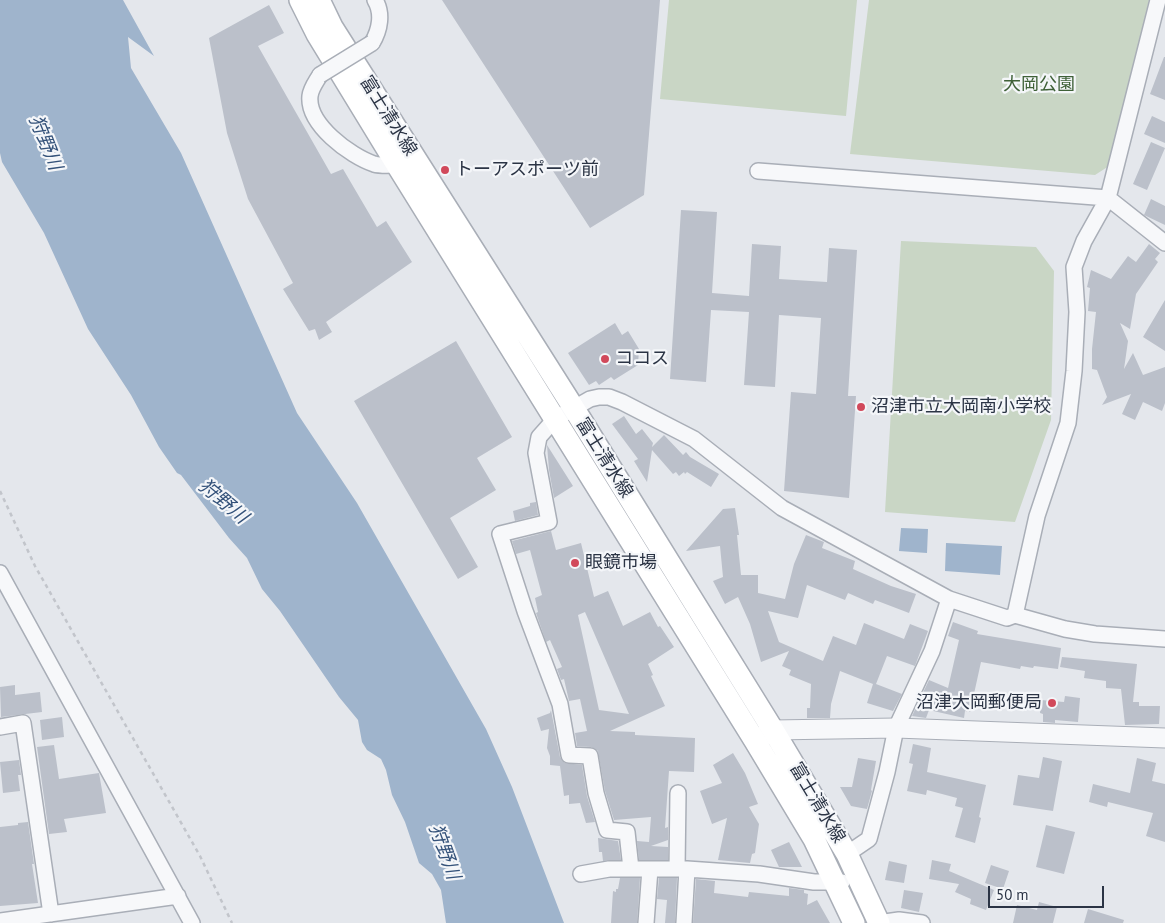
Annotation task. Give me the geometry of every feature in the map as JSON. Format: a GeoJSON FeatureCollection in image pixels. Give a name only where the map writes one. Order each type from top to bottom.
{"type":"FeatureCollection","features":[{"type":"Feature","properties":{"kind":"main road","name":"富士清水線"},"geometry":{"type":"LineString","coordinates":[[300,0],[317,34],[397,165],[755,740],[814,839],[854,923]]}},
{"type":"Feature","properties":{"kind":"main road","name":"富士清水線"},"geometry":{"type":"LineString","coordinates":[[318,0],[332,27],[573,408],[773,730],[847,854],[878,923]]}},
{"type":"Feature","properties":{"kind":"street"},"geometry":{"type":"LineString","coordinates":[[375,0],[380,11],[377,36],[372,43],[320,75],[311,90],[310,98],[318,123],[336,142],[374,164],[397,165]]}},
{"type":"Feature","properties":{"kind":"street"},"geometry":{"type":"LineString","coordinates":[[1015,615],[1037,516],[1068,423],[1074,371],[1077,312],[1074,267],[1084,241],[1108,198],[1158,0]]}},
{"type":"Feature","properties":{"kind":"street"},"geometry":{"type":"LineString","coordinates":[[758,171],[1108,198],[1165,242]]}},
{"type":"Feature","properties":{"kind":"street"},"geometry":{"type":"LineString","coordinates":[[631,869],[626,832],[607,830],[596,793],[590,756],[569,755],[560,704],[525,612],[500,534],[549,522],[536,453],[539,437],[555,419],[590,399],[609,397],[694,439],[782,508],[949,599],[1007,618],[1015,615],[1065,629],[1165,639]]}},
{"type":"Feature","properties":{"kind":"street"},"geometry":{"type":"LineString","coordinates":[[2,582],[192,923]]}},
{"type":"Feature","properties":{"kind":"street"},"geometry":{"type":"LineString","coordinates":[[847,854],[869,839],[887,772],[896,728],[932,651],[949,599]]}},
{"type":"Feature","properties":{"kind":"street"},"geometry":{"type":"LineString","coordinates":[[0,727],[24,723],[52,914]]}},
{"type":"Feature","properties":{"kind":"street"},"geometry":{"type":"LineString","coordinates":[[755,740],[773,730],[896,728],[1165,738]]}},
{"type":"Feature","properties":{"kind":"street"},"geometry":{"type":"LineString","coordinates":[[678,793],[684,923]]}},
{"type":"Feature","properties":{"kind":"street"},"geometry":{"type":"LineString","coordinates":[[581,874],[609,869],[682,869],[759,874],[814,882],[859,881]]}},
{"type":"Feature","properties":{"kind":"street"},"geometry":{"type":"LineString","coordinates":[[646,923],[650,869]]}},
{"type":"Feature","properties":{"kind":"street"},"geometry":{"type":"LineString","coordinates":[[0,921],[52,914],[80,916],[178,896]]}},
{"type":"Feature","properties":{"kind":"street"},"geometry":{"type":"LineString","coordinates":[[878,923],[899,920],[922,923]]}},
{"type":"Feature","properties":{"kind":"path"},"geometry":{"type":"LineString","coordinates":[[0,491],[35,566],[200,856],[232,923]]}},
{"type":"Feature","properties":{"kind":"green space"},"geometry":{"type":"Polygon","coordinates":[[[669,0],[857,0],[846,116],[660,99],[669,0]]]}},
{"type":"Feature","properties":{"kind":"green space","name":"大岡公園"},"geometry":{"type":"Polygon","coordinates":[[[869,0],[1149,0],[1109,166],[1095,175],[850,154],[869,0]]]}},
{"type":"Feature","properties":{"kind":"green space"},"geometry":{"type":"Polygon","coordinates":[[[901,241],[1036,247],[1054,271],[1051,420],[1015,522],[885,512],[901,241]]]}},
{"type":"Feature","properties":{"kind":"water","name":"狩野川"},"geometry":{"type":"Polygon","coordinates":[[[0,0],[123,0],[154,56],[128,37],[131,68],[181,153],[297,413],[357,503],[486,729],[512,787],[564,923],[446,923],[441,890],[432,874],[419,863],[405,822],[392,795],[386,770],[381,759],[367,750],[362,742],[358,720],[339,697],[280,611],[262,589],[247,558],[229,538],[181,475],[177,473],[159,447],[131,395],[88,329],[44,233],[2,162],[0,153],[0,0]]]}},
{"type":"Feature","properties":{"kind":"water"},"geometry":{"type":"Polygon","coordinates":[[[901,528],[928,529],[927,553],[899,551],[901,528]]]}},
{"type":"Feature","properties":{"kind":"water"},"geometry":{"type":"Polygon","coordinates":[[[946,543],[1002,546],[1000,575],[945,571],[946,543]]]}},
{"type":"Feature","properties":{"kind":"building"},"geometry":{"type":"Polygon","coordinates":[[[442,0],[660,0],[644,195],[590,228],[442,0]]]}},
{"type":"Feature","properties":{"kind":"building"},"geometry":{"type":"Polygon","coordinates":[[[269,5],[284,33],[258,46],[331,174],[343,169],[377,227],[386,221],[412,262],[326,322],[332,332],[319,340],[315,329],[309,331],[283,289],[293,283],[248,199],[227,133],[209,38],[269,5]]]}},
{"type":"Feature","properties":{"kind":"building"},"geometry":{"type":"Polygon","coordinates":[[[1165,57],[1165,100],[1150,94],[1165,57]]]}},
{"type":"Feature","properties":{"kind":"building"},"geometry":{"type":"Polygon","coordinates":[[[1152,116],[1165,122],[1165,143],[1144,134],[1152,116]]]}},
{"type":"Feature","properties":{"kind":"building"},"geometry":{"type":"Polygon","coordinates":[[[1151,142],[1165,148],[1147,190],[1133,184],[1151,142]]]}},
{"type":"Feature","properties":{"kind":"building"},"geometry":{"type":"Polygon","coordinates":[[[1151,199],[1165,206],[1165,225],[1144,215],[1151,199]]]}},
{"type":"Feature","properties":{"kind":"building"},"geometry":{"type":"Polygon","coordinates":[[[681,210],[717,212],[712,293],[749,296],[752,244],[781,246],[779,279],[827,282],[829,248],[857,250],[848,396],[856,396],[849,498],[784,491],[791,392],[816,394],[821,318],[779,315],[775,387],[744,385],[749,312],[711,310],[706,382],[670,379],[681,210]]]}},
{"type":"Feature","properties":{"kind":"building"},"geometry":{"type":"Polygon","coordinates":[[[1149,244],[1160,253],[1155,259],[1158,262],[1136,294],[1130,329],[1120,323],[1128,341],[1124,369],[1133,353],[1143,375],[1165,367],[1165,403],[1162,411],[1143,402],[1135,420],[1122,414],[1131,394],[1102,405],[1107,397],[1097,370],[1092,369],[1096,312],[1088,311],[1090,288],[1087,287],[1091,270],[1111,279],[1128,256],[1136,262],[1149,244]]]}},
{"type":"Feature","properties":{"kind":"building"},"geometry":{"type":"Polygon","coordinates":[[[1165,300],[1165,351],[1143,337],[1165,300]]]}},
{"type":"Feature","properties":{"kind":"building","name":"ココス"},"geometry":{"type":"Polygon","coordinates":[[[615,323],[622,335],[628,331],[639,349],[638,365],[614,380],[611,377],[599,385],[596,381],[589,385],[568,353],[615,323]]]}},
{"type":"Feature","properties":{"kind":"building"},"geometry":{"type":"Polygon","coordinates":[[[456,341],[512,437],[477,458],[496,490],[450,518],[478,567],[458,579],[354,401],[456,341]]]}},
{"type":"Feature","properties":{"kind":"building"},"geometry":{"type":"Polygon","coordinates":[[[624,416],[636,434],[642,429],[653,443],[652,447],[664,435],[683,455],[686,452],[690,457],[719,474],[711,487],[687,472],[679,476],[676,472],[673,474],[652,450],[647,482],[634,461],[638,459],[612,424],[624,416]]]}},
{"type":"Feature","properties":{"kind":"building"},"geometry":{"type":"Polygon","coordinates":[[[547,445],[573,486],[554,498],[549,470],[547,445]]]}},
{"type":"Feature","properties":{"kind":"building"},"geometry":{"type":"Polygon","coordinates":[[[536,502],[538,515],[515,521],[513,511],[530,506],[530,503],[536,502]]]}},
{"type":"Feature","properties":{"kind":"building"},"geometry":{"type":"Polygon","coordinates":[[[735,508],[739,535],[737,535],[741,575],[758,575],[758,593],[785,599],[794,564],[806,535],[824,542],[822,548],[855,561],[853,569],[891,586],[916,594],[909,613],[875,600],[873,604],[848,593],[845,600],[807,585],[798,618],[768,611],[779,642],[823,661],[833,636],[856,645],[864,623],[904,639],[910,624],[928,631],[915,666],[887,656],[876,684],[902,694],[893,711],[867,703],[873,684],[840,671],[831,704],[830,718],[807,718],[807,708],[810,708],[811,684],[789,675],[791,670],[782,666],[789,651],[761,662],[750,624],[738,597],[725,604],[713,581],[723,577],[720,546],[686,551],[723,509],[735,508]]]}},
{"type":"Feature","properties":{"kind":"building"},"geometry":{"type":"Polygon","coordinates":[[[551,531],[556,550],[581,543],[594,597],[608,591],[623,626],[650,612],[658,627],[660,626],[674,647],[648,664],[653,675],[651,676],[665,706],[610,731],[635,732],[635,735],[695,738],[694,772],[669,771],[665,828],[668,827],[668,840],[651,846],[668,847],[668,860],[639,860],[637,841],[649,842],[651,817],[614,820],[605,791],[598,751],[591,747],[577,746],[575,733],[587,731],[580,699],[569,701],[564,679],[561,680],[557,669],[562,667],[550,640],[546,642],[536,613],[538,612],[535,598],[542,595],[530,550],[516,554],[512,541],[551,531]],[[585,612],[578,615],[599,710],[629,714],[585,612]]]}},
{"type":"Feature","properties":{"kind":"building"},"geometry":{"type":"Polygon","coordinates":[[[953,622],[978,631],[977,634],[1061,648],[1058,669],[1021,666],[1020,669],[981,662],[970,712],[965,711],[964,718],[929,710],[926,718],[912,716],[929,680],[948,688],[959,640],[948,636],[953,622]]]}},
{"type":"Feature","properties":{"kind":"building"},"geometry":{"type":"Polygon","coordinates":[[[1062,657],[1137,664],[1133,702],[1139,702],[1139,706],[1160,706],[1159,724],[1125,725],[1121,689],[1106,688],[1106,681],[1084,678],[1085,671],[1060,667],[1062,657]]]}},
{"type":"Feature","properties":{"kind":"building"},"geometry":{"type":"Polygon","coordinates":[[[15,685],[15,695],[40,692],[42,712],[1,717],[0,687],[15,685]]]}},
{"type":"Feature","properties":{"kind":"building"},"geometry":{"type":"Polygon","coordinates":[[[1022,693],[1036,693],[1036,704],[1022,704],[1022,693]]]}},
{"type":"Feature","properties":{"kind":"building"},"geometry":{"type":"Polygon","coordinates":[[[1065,696],[1080,698],[1078,722],[1055,720],[1055,723],[1043,722],[1043,714],[1040,713],[1041,700],[1064,702],[1065,696]]]}},
{"type":"Feature","properties":{"kind":"building"},"geometry":{"type":"Polygon","coordinates":[[[551,710],[560,757],[565,763],[582,765],[587,796],[595,822],[586,823],[580,803],[569,804],[569,795],[564,796],[560,766],[550,765],[550,756],[547,748],[549,729],[541,731],[537,718],[550,713],[551,710]]]}},
{"type":"Feature","properties":{"kind":"building"},"geometry":{"type":"Polygon","coordinates":[[[62,717],[64,737],[42,740],[40,720],[62,717]]]}},
{"type":"Feature","properties":{"kind":"building"},"geometry":{"type":"Polygon","coordinates":[[[913,744],[931,748],[927,772],[986,785],[975,843],[955,837],[963,808],[955,806],[957,798],[927,790],[926,795],[907,791],[913,764],[909,763],[913,744]]]}},
{"type":"Feature","properties":{"kind":"building"},"geometry":{"type":"Polygon","coordinates":[[[54,745],[59,779],[99,773],[106,813],[64,819],[67,832],[49,834],[37,747],[54,745]]]}},
{"type":"Feature","properties":{"kind":"building"},"geometry":{"type":"Polygon","coordinates":[[[733,753],[745,773],[758,804],[749,807],[759,824],[755,853],[752,854],[750,863],[718,860],[727,818],[712,824],[700,791],[722,783],[713,765],[733,753]]]}},
{"type":"Feature","properties":{"kind":"building"},"geometry":{"type":"Polygon","coordinates":[[[1043,757],[1062,761],[1053,811],[1013,805],[1018,775],[1039,778],[1043,757]]]}},
{"type":"Feature","properties":{"kind":"building"},"geometry":{"type":"Polygon","coordinates":[[[858,758],[876,761],[872,791],[867,809],[851,806],[840,787],[852,787],[858,758]]]}},
{"type":"Feature","properties":{"kind":"building"},"geometry":{"type":"Polygon","coordinates":[[[1137,758],[1156,763],[1152,781],[1165,784],[1165,842],[1146,836],[1153,813],[1108,802],[1107,807],[1089,802],[1093,784],[1130,793],[1137,758]]]}},
{"type":"Feature","properties":{"kind":"building"},"geometry":{"type":"Polygon","coordinates":[[[19,760],[21,775],[18,775],[20,791],[3,793],[0,762],[19,760]]]}},
{"type":"Feature","properties":{"kind":"building"},"geometry":{"type":"Polygon","coordinates":[[[28,822],[38,903],[0,906],[0,827],[28,822]]]}},
{"type":"Feature","properties":{"kind":"building"},"geometry":{"type":"Polygon","coordinates":[[[1046,825],[1075,832],[1064,874],[1036,867],[1046,825]]]}},
{"type":"Feature","properties":{"kind":"building"},"geometry":{"type":"Polygon","coordinates":[[[598,838],[618,841],[621,860],[603,861],[602,852],[599,852],[598,838]]]}},
{"type":"Feature","properties":{"kind":"building"},"geometry":{"type":"Polygon","coordinates":[[[789,842],[802,867],[779,867],[771,850],[789,842]]]}},
{"type":"Feature","properties":{"kind":"building"},"geometry":{"type":"Polygon","coordinates":[[[932,860],[951,864],[949,871],[994,890],[986,910],[970,904],[971,899],[955,892],[959,884],[929,879],[932,860]]]}},
{"type":"Feature","properties":{"kind":"building"},"geometry":{"type":"Polygon","coordinates":[[[889,861],[907,865],[904,883],[885,880],[889,861]]]}},
{"type":"Feature","properties":{"kind":"building"},"geometry":{"type":"Polygon","coordinates":[[[991,865],[1009,871],[1003,889],[985,883],[991,865]]]}},
{"type":"Feature","properties":{"kind":"building"},"geometry":{"type":"Polygon","coordinates":[[[620,878],[640,878],[637,923],[611,923],[613,891],[616,892],[616,889],[618,889],[620,878]]]}},
{"type":"Feature","properties":{"kind":"building"},"geometry":{"type":"Polygon","coordinates":[[[659,878],[677,878],[675,923],[665,923],[667,900],[657,899],[659,878]]]}},
{"type":"Feature","properties":{"kind":"building"},"geometry":{"type":"Polygon","coordinates":[[[696,879],[715,881],[714,893],[748,897],[749,892],[789,896],[789,888],[804,890],[804,893],[808,894],[807,905],[817,900],[830,923],[693,923],[696,879]]]}},
{"type":"Feature","properties":{"kind":"building"},"geometry":{"type":"Polygon","coordinates":[[[904,890],[923,893],[919,912],[901,908],[904,890]]]}},
{"type":"Feature","properties":{"kind":"building"},"geometry":{"type":"Polygon","coordinates":[[[1039,902],[1057,907],[1053,923],[1013,923],[1017,905],[1037,910],[1039,902]]]}},
{"type":"Feature","properties":{"kind":"building"},"geometry":{"type":"Polygon","coordinates":[[[1088,909],[1124,920],[1123,923],[1084,923],[1088,909]]]}},
{"type":"Feature","properties":{"kind":"place","name":"トーアスポーツ前"},"geometry":{"type":"Point","coordinates":[445,170]}},
{"type":"Feature","properties":{"kind":"place","name":"ココス"},"geometry":{"type":"Point","coordinates":[605,359]}},
{"type":"Feature","properties":{"kind":"place","name":"沼津市立大岡南小学校"},"geometry":{"type":"Point","coordinates":[861,407]}},
{"type":"Feature","properties":{"kind":"place","name":"眼鏡市場"},"geometry":{"type":"Point","coordinates":[575,563]}},
{"type":"Feature","properties":{"kind":"place","name":"沼津大岡郵便局"},"geometry":{"type":"Point","coordinates":[1052,703]}}]}
